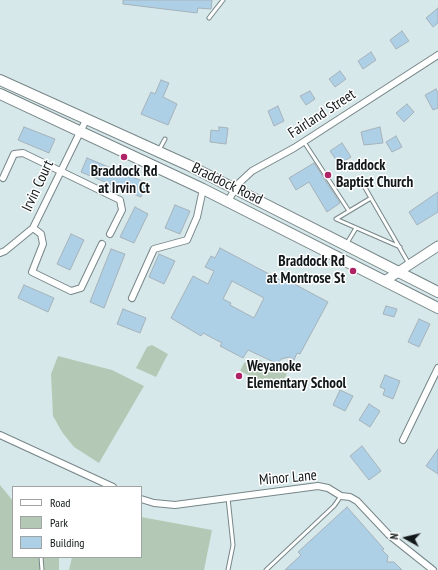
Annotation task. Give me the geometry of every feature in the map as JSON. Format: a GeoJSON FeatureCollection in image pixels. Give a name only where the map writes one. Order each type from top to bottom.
{"type":"FeatureCollection","features":[{"type":"Feature","properties":{"kind":"main road","name":"Braddock Road"},"geometry":{"type":"LineString","coordinates":[[0,80],[87,118],[236,188],[438,292]]}},
{"type":"Feature","properties":{"kind":"main road","name":"Braddock Road"},"geometry":{"type":"LineString","coordinates":[[0,94],[80,130],[203,189],[386,280],[438,308]]}},
{"type":"Feature","properties":{"kind":"street","name":"Fairland Street"},"geometry":{"type":"LineString","coordinates":[[228,202],[236,188],[245,177],[252,172],[304,141],[438,55]]}},
{"type":"Feature","properties":{"kind":"street","name":"Irvin Court"},"geometry":{"type":"LineString","coordinates":[[0,253],[5,251],[33,228],[87,118]]}},
{"type":"Feature","properties":{"kind":"street"},"geometry":{"type":"LineString","coordinates":[[3,178],[14,154],[23,153],[120,200],[122,210],[110,234]]}},
{"type":"Feature","properties":{"kind":"street"},"geometry":{"type":"LineString","coordinates":[[132,298],[154,249],[187,240],[197,217],[203,189]]}},
{"type":"Feature","properties":{"kind":"street"},"geometry":{"type":"LineString","coordinates":[[33,228],[40,234],[43,244],[32,272],[71,291],[81,288],[102,244]]}},
{"type":"Feature","properties":{"kind":"street"},"geometry":{"type":"LineString","coordinates":[[386,280],[438,246]]}},
{"type":"Feature","properties":{"kind":"street"},"geometry":{"type":"LineString","coordinates":[[403,440],[438,368]]}},
{"type":"Feature","properties":{"kind":"street"},"geometry":{"type":"LineString","coordinates":[[0,435],[111,486]]}},
{"type":"Feature","properties":{"kind":"street","name":"Minor Lane"},"geometry":{"type":"LineString","coordinates":[[142,499],[154,503],[175,505],[318,486],[328,488],[341,496],[350,497],[358,501],[380,527],[399,544],[433,570]]}},
{"type":"Feature","properties":{"kind":"lane"},"geometry":{"type":"LineString","coordinates":[[209,18],[223,0]]}},
{"type":"Feature","properties":{"kind":"lane"},"geometry":{"type":"LineString","coordinates":[[158,151],[165,139]]}},
{"type":"Feature","properties":{"kind":"lane"},"geometry":{"type":"LineString","coordinates":[[304,141],[349,211]]}},
{"type":"Feature","properties":{"kind":"lane"},"geometry":{"type":"LineString","coordinates":[[360,179],[409,264]]}},
{"type":"Feature","properties":{"kind":"lane"},"geometry":{"type":"LineString","coordinates":[[371,198],[336,219],[400,247]]}},
{"type":"Feature","properties":{"kind":"lane"},"geometry":{"type":"LineString","coordinates":[[346,244],[356,228]]}},
{"type":"Feature","properties":{"kind":"lane"},"geometry":{"type":"LineString","coordinates":[[266,570],[334,506],[341,496]]}},
{"type":"Feature","properties":{"kind":"lane"},"geometry":{"type":"LineString","coordinates":[[228,498],[233,545],[228,570]]}},
{"type":"Feature","properties":{"kind":"lane"},"geometry":{"type":"LineString","coordinates":[[41,558],[42,570]]}},
{"type":"Feature","properties":{"kind":"green space"},"geometry":{"type":"Polygon","coordinates":[[[152,345],[168,354],[156,377],[136,368],[147,347],[152,345]]]}},
{"type":"Feature","properties":{"kind":"green space"},"geometry":{"type":"Polygon","coordinates":[[[58,356],[112,370],[144,386],[99,463],[74,447],[62,432],[53,416],[51,374],[58,356]]]}},
{"type":"Feature","properties":{"kind":"green space"},"geometry":{"type":"Polygon","coordinates":[[[256,358],[287,374],[279,388],[274,388],[240,371],[244,363],[256,358]]]}},
{"type":"Feature","properties":{"kind":"green space"},"geometry":{"type":"Polygon","coordinates":[[[0,485],[12,500],[12,558],[59,558],[59,570],[0,570],[0,485]]]}},
{"type":"Feature","properties":{"kind":"green space"},"geometry":{"type":"Polygon","coordinates":[[[142,517],[212,530],[204,570],[69,570],[72,558],[142,558],[142,517]]]}},
{"type":"Feature","properties":{"kind":"building"},"geometry":{"type":"Polygon","coordinates":[[[123,0],[212,0],[211,9],[198,8],[197,13],[123,4],[123,0]]]}},
{"type":"Feature","properties":{"kind":"building"},"geometry":{"type":"Polygon","coordinates":[[[438,8],[438,23],[433,27],[426,18],[438,8]]]}},
{"type":"Feature","properties":{"kind":"building"},"geometry":{"type":"Polygon","coordinates":[[[402,31],[409,41],[396,49],[390,40],[402,31]]]}},
{"type":"Feature","properties":{"kind":"building"},"geometry":{"type":"Polygon","coordinates":[[[371,52],[376,60],[363,69],[358,61],[371,52]]]}},
{"type":"Feature","properties":{"kind":"building"},"geometry":{"type":"Polygon","coordinates":[[[340,71],[346,79],[335,87],[329,79],[340,71]]]}},
{"type":"Feature","properties":{"kind":"building"},"geometry":{"type":"Polygon","coordinates":[[[161,80],[169,83],[163,97],[177,104],[168,125],[141,114],[151,92],[155,94],[161,80]]]}},
{"type":"Feature","properties":{"kind":"building"},"geometry":{"type":"Polygon","coordinates":[[[436,89],[438,93],[438,108],[433,110],[425,95],[436,89]]]}},
{"type":"Feature","properties":{"kind":"building"},"geometry":{"type":"Polygon","coordinates":[[[310,91],[315,99],[306,105],[300,96],[310,91]]]}},
{"type":"Feature","properties":{"kind":"building"},"geometry":{"type":"Polygon","coordinates":[[[407,104],[414,112],[404,122],[396,113],[407,104]]]}},
{"type":"Feature","properties":{"kind":"building"},"geometry":{"type":"Polygon","coordinates":[[[278,106],[284,121],[274,126],[268,111],[278,106]]]}},
{"type":"Feature","properties":{"kind":"building"},"geometry":{"type":"Polygon","coordinates":[[[24,127],[55,139],[49,153],[18,140],[24,127]]]}},
{"type":"Feature","properties":{"kind":"building"},"geometry":{"type":"Polygon","coordinates":[[[219,127],[228,128],[226,144],[210,142],[211,130],[219,131],[219,127]]]}},
{"type":"Feature","properties":{"kind":"building"},"geometry":{"type":"Polygon","coordinates":[[[380,127],[383,143],[364,145],[361,132],[380,127]]]}},
{"type":"Feature","properties":{"kind":"building"},"geometry":{"type":"Polygon","coordinates":[[[396,136],[402,147],[392,152],[386,142],[396,136]]]}},
{"type":"Feature","properties":{"kind":"building"},"geometry":{"type":"Polygon","coordinates":[[[342,143],[351,157],[339,164],[330,151],[342,143]]]}},
{"type":"Feature","properties":{"kind":"building"},"geometry":{"type":"Polygon","coordinates":[[[87,158],[147,183],[141,197],[81,172],[87,158]]]}},
{"type":"Feature","properties":{"kind":"building"},"geometry":{"type":"Polygon","coordinates":[[[314,163],[340,203],[327,212],[309,182],[296,190],[289,178],[314,163]]]}},
{"type":"Feature","properties":{"kind":"building"},"geometry":{"type":"Polygon","coordinates":[[[438,192],[438,212],[417,225],[409,212],[438,192]]]}},
{"type":"Feature","properties":{"kind":"building"},"geometry":{"type":"Polygon","coordinates":[[[175,205],[190,211],[180,234],[165,228],[175,205]]]}},
{"type":"Feature","properties":{"kind":"building"},"geometry":{"type":"Polygon","coordinates":[[[135,207],[148,214],[134,243],[120,237],[135,207]]]}},
{"type":"Feature","properties":{"kind":"building"},"geometry":{"type":"Polygon","coordinates":[[[71,234],[84,240],[70,270],[57,264],[71,234]]]}},
{"type":"Feature","properties":{"kind":"building"},"geometry":{"type":"Polygon","coordinates":[[[220,248],[284,282],[285,279],[328,302],[300,354],[297,353],[294,360],[289,357],[281,359],[278,364],[248,350],[243,358],[220,346],[222,343],[203,333],[201,336],[171,318],[193,276],[208,284],[214,271],[205,267],[211,256],[215,258],[220,248]],[[232,281],[223,299],[231,303],[230,305],[254,318],[264,298],[232,281]]]}},
{"type":"Feature","properties":{"kind":"building"},"geometry":{"type":"Polygon","coordinates":[[[111,249],[125,254],[104,308],[90,302],[111,249]]]}},
{"type":"Feature","properties":{"kind":"building"},"geometry":{"type":"Polygon","coordinates":[[[159,254],[175,261],[164,284],[149,277],[159,254]]]}},
{"type":"Feature","properties":{"kind":"building"},"geometry":{"type":"Polygon","coordinates":[[[24,285],[54,298],[48,312],[18,298],[24,285]]]}},
{"type":"Feature","properties":{"kind":"building"},"geometry":{"type":"Polygon","coordinates":[[[386,306],[397,309],[394,317],[383,314],[386,306]]]}},
{"type":"Feature","properties":{"kind":"building"},"geometry":{"type":"Polygon","coordinates":[[[123,309],[146,318],[140,333],[117,324],[123,309]]]}},
{"type":"Feature","properties":{"kind":"building"},"geometry":{"type":"Polygon","coordinates":[[[419,319],[430,324],[419,347],[408,342],[419,319]]]}},
{"type":"Feature","properties":{"kind":"building"},"geometry":{"type":"Polygon","coordinates":[[[385,375],[400,381],[393,399],[383,395],[385,389],[380,387],[385,375]]]}},
{"type":"Feature","properties":{"kind":"building"},"geometry":{"type":"Polygon","coordinates":[[[340,390],[353,396],[345,411],[333,405],[340,390]]]}},
{"type":"Feature","properties":{"kind":"building"},"geometry":{"type":"Polygon","coordinates":[[[369,404],[380,411],[370,427],[359,420],[369,404]]]}},
{"type":"Feature","properties":{"kind":"building"},"geometry":{"type":"Polygon","coordinates":[[[362,446],[381,471],[369,480],[350,456],[362,446]]]}},
{"type":"Feature","properties":{"kind":"building"},"geometry":{"type":"Polygon","coordinates":[[[438,449],[438,474],[426,466],[438,449]]]}},
{"type":"Feature","properties":{"kind":"building"},"geometry":{"type":"Polygon","coordinates":[[[347,507],[384,549],[382,550],[388,556],[387,562],[394,562],[402,570],[285,570],[301,555],[298,552],[347,507]]]}},
{"type":"Feature","properties":{"kind":"place","name":"Braddock Rd at Irvin Ct"},"geometry":{"type":"Point","coordinates":[124,157]}},
{"type":"Feature","properties":{"kind":"place","name":"Braddock Baptist Church"},"geometry":{"type":"Point","coordinates":[328,175]}},
{"type":"Feature","properties":{"kind":"place","name":"Braddock Rd at Montrose St"},"geometry":{"type":"Point","coordinates":[353,271]}},
{"type":"Feature","properties":{"kind":"place","name":"Weyanoke Elementary School"},"geometry":{"type":"Point","coordinates":[239,376]}}]}
